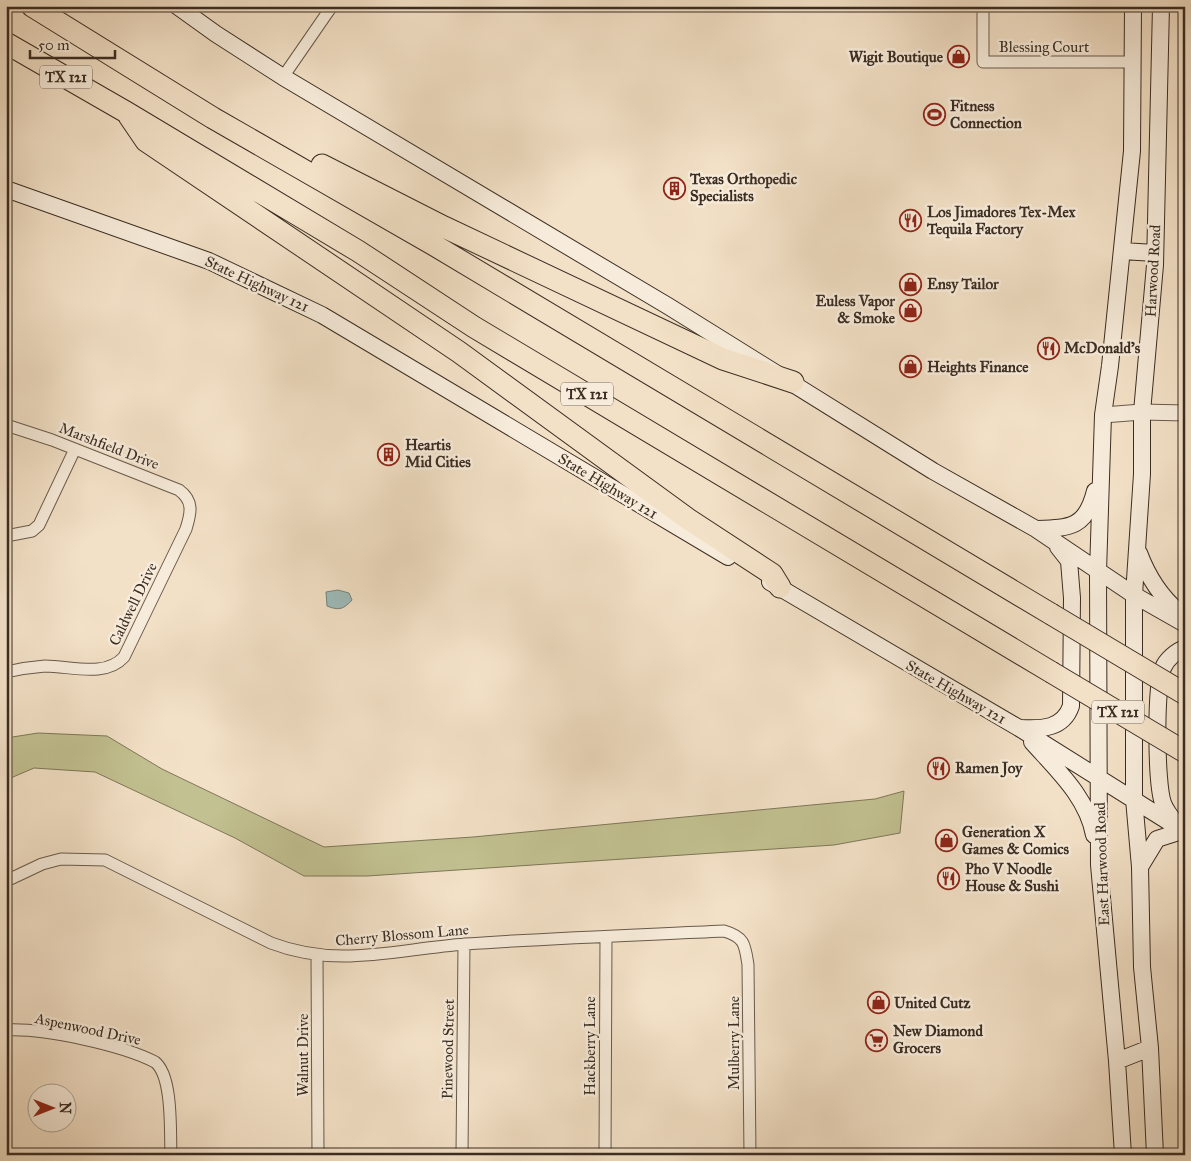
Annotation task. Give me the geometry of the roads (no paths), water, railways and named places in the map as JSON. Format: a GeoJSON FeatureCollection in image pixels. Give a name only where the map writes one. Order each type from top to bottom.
{"type":"FeatureCollection","features":[{"type":"Feature","properties":{"kind":"highway","name":"TX 121"},"geometry":{"type":"LineString","coordinates":[[32,6],[213,118],[434,245],[1185,694]]}},
{"type":"Feature","properties":{"kind":"highway","name":"TX 121"},"geometry":{"type":"LineString","coordinates":[[6,43],[126,112],[358,251],[474,327],[1185,752]]}},
{"type":"Feature","properties":{"kind":"highway"},"geometry":{"type":"LineString","coordinates":[[126,112],[146,141],[459,352],[688,519],[772,574],[780,588]]}},
{"type":"Feature","properties":{"kind":"highway"},"geometry":{"type":"LineString","coordinates":[[213,118],[242,121],[338,174],[444,227],[723,359],[793,382]]}},
{"type":"Feature","properties":{"kind":"main road"},"geometry":{"type":"LineString","coordinates":[[177,6],[216,34],[283,77],[793,382],[933,471],[1036,529],[1134,595],[1185,624]]}},
{"type":"Feature","properties":{"kind":"main road","name":"Harwood Road"},"geometry":{"type":"LineString","coordinates":[[1098,572],[1103,415],[1132,151],[1132,6]]}},
{"type":"Feature","properties":{"kind":"main road","name":"Harwood Road"},"geometry":{"type":"LineString","coordinates":[[1134,595],[1138,548],[1142,412],[1155,253],[1161,6]]}},
{"type":"Feature","properties":{"kind":"main road"},"geometry":{"type":"LineString","coordinates":[[1132,62],[1160,63]]}},
{"type":"Feature","properties":{"kind":"main road","name":"State Highway 121"},"geometry":{"type":"LineString","coordinates":[[6,189],[209,262],[322,315],[1019,728],[1184,832]]}},
{"type":"Feature","properties":{"kind":"main road"},"geometry":{"type":"LineString","coordinates":[[1122,251],[1155,253]]}},
{"type":"Feature","properties":{"kind":"main road"},"geometry":{"type":"LineString","coordinates":[[1036,529],[1067,528],[1081,521],[1091,509],[1100,471]]}},
{"type":"Feature","properties":{"kind":"main road"},"geometry":{"type":"LineString","coordinates":[[1019,728],[1042,729],[1058,724],[1067,715],[1071,706],[1072,598],[1068,561],[1063,552],[1036,529]]}},
{"type":"Feature","properties":{"kind":"main road"},"geometry":{"type":"LineString","coordinates":[[1138,548],[1146,572],[1163,598],[1185,617]]}},
{"type":"Feature","properties":{"kind":"main road","name":"East Harwood Road"},"geometry":{"type":"LineString","coordinates":[[1098,572],[1099,865],[1117,1061],[1123,1155]]}},
{"type":"Feature","properties":{"kind":"main road"},"geometry":{"type":"LineString","coordinates":[[1134,595],[1134,799],[1140,867],[1142,967],[1150,1048],[1155,1155]]}},
{"type":"Feature","properties":{"kind":"main road"},"geometry":{"type":"LineString","coordinates":[[1140,867],[1157,839],[1184,832],[1163,803],[1159,780],[1157,695],[1163,668],[1174,654],[1185,648]]}},
{"type":"Feature","properties":{"kind":"main road"},"geometry":{"type":"LineString","coordinates":[[1019,728],[1076,791],[1091,820],[1099,865]]}},
{"type":"Feature","properties":{"kind":"main road"},"geometry":{"type":"LineString","coordinates":[[1117,1061],[1150,1048]]}},
{"type":"Feature","properties":{"kind":"street"},"geometry":{"type":"LineString","coordinates":[[283,77],[332,6]]}},
{"type":"Feature","properties":{"kind":"street","name":"Blessing Court"},"geometry":{"type":"LineString","coordinates":[[983,6],[983,62],[1132,62]]}},
{"type":"Feature","properties":{"kind":"street"},"geometry":{"type":"LineString","coordinates":[[1103,415],[1142,412],[1185,413]]}},
{"type":"Feature","properties":{"kind":"street","name":"Marshfield Drive"},"geometry":{"type":"LineString","coordinates":[[6,425],[75,449],[179,490],[187,496],[190,507]]}},
{"type":"Feature","properties":{"kind":"street"},"geometry":{"type":"LineString","coordinates":[[6,536],[32,531],[39,525],[75,449]]}},
{"type":"Feature","properties":{"kind":"street","name":"Caldwell Drive"},"geometry":{"type":"LineString","coordinates":[[6,672],[45,666],[97,669],[118,664],[124,657],[186,529],[190,507]]}},
{"type":"Feature","properties":{"kind":"street","name":"Cherry Blossom Lane"},"geometry":{"type":"LineString","coordinates":[[6,881],[42,864],[62,859],[104,860],[270,943],[293,951],[317,955],[364,956],[464,944],[724,931],[736,934]]}},
{"type":"Feature","properties":{"kind":"street","name":"Mulberry Lane"},"geometry":{"type":"LineString","coordinates":[[736,934],[741,938],[748,965],[750,1155]]}},
{"type":"Feature","properties":{"kind":"street","name":"Hackberry Lane"},"geometry":{"type":"LineString","coordinates":[[605,1155],[606,937]]}},
{"type":"Feature","properties":{"kind":"street","name":"Pinewood Street"},"geometry":{"type":"LineString","coordinates":[[462,1155],[464,944]]}},
{"type":"Feature","properties":{"kind":"street","name":"Walnut Drive"},"geometry":{"type":"LineString","coordinates":[[317,955],[318,1155]]}},
{"type":"Feature","properties":{"kind":"street","name":"Aspenwood Drive"},"geometry":{"type":"LineString","coordinates":[[6,1030],[64,1036],[112,1047],[155,1062],[162,1067],[168,1099],[171,1155]]}},
{"type":"Feature","properties":{"kind":"water"},"geometry":{"type":"Polygon","coordinates":[[[338,590],[349,593],[352,600],[341,608],[327,606],[326,592],[338,590]]]}},
{"type":"Feature","properties":{"kind":"place","name":"Wigit Boutique"},"geometry":{"type":"Point","coordinates":[959,57]}},
{"type":"Feature","properties":{"kind":"place","name":"Fitness Connection"},"geometry":{"type":"Point","coordinates":[934,115]}},
{"type":"Feature","properties":{"kind":"place","name":"Texas Orthopedic Specialists"},"geometry":{"type":"Point","coordinates":[674,188]}},
{"type":"Feature","properties":{"kind":"place","name":"Los Jimadores Tex-Mex Tequila Factory"},"geometry":{"type":"Point","coordinates":[911,221]}},
{"type":"Feature","properties":{"kind":"place","name":"Ensy Tailor"},"geometry":{"type":"Point","coordinates":[911,284]}},
{"type":"Feature","properties":{"kind":"place","name":"Euless Vapor & Smoke"},"geometry":{"type":"Point","coordinates":[911,310]}},
{"type":"Feature","properties":{"kind":"place","name":"McDonald's"},"geometry":{"type":"Point","coordinates":[1048,348]}},
{"type":"Feature","properties":{"kind":"place","name":"Heights Finance"},"geometry":{"type":"Point","coordinates":[911,367]}},
{"type":"Feature","properties":{"kind":"place","name":"Heartis Mid Cities"},"geometry":{"type":"Point","coordinates":[389,454]}},
{"type":"Feature","properties":{"kind":"place","name":"Ramen Joy"},"geometry":{"type":"Point","coordinates":[939,768]}},
{"type":"Feature","properties":{"kind":"place","name":"Generation X Games & Comics"},"geometry":{"type":"Point","coordinates":[946,841]}},
{"type":"Feature","properties":{"kind":"place","name":"Pho V Noodle House & Sushi"},"geometry":{"type":"Point","coordinates":[949,878]}},
{"type":"Feature","properties":{"kind":"place","name":"United Cutz"},"geometry":{"type":"Point","coordinates":[878,1003]}},
{"type":"Feature","properties":{"kind":"place","name":"New Diamond Grocers"},"geometry":{"type":"Point","coordinates":[877,1040]}}]}
